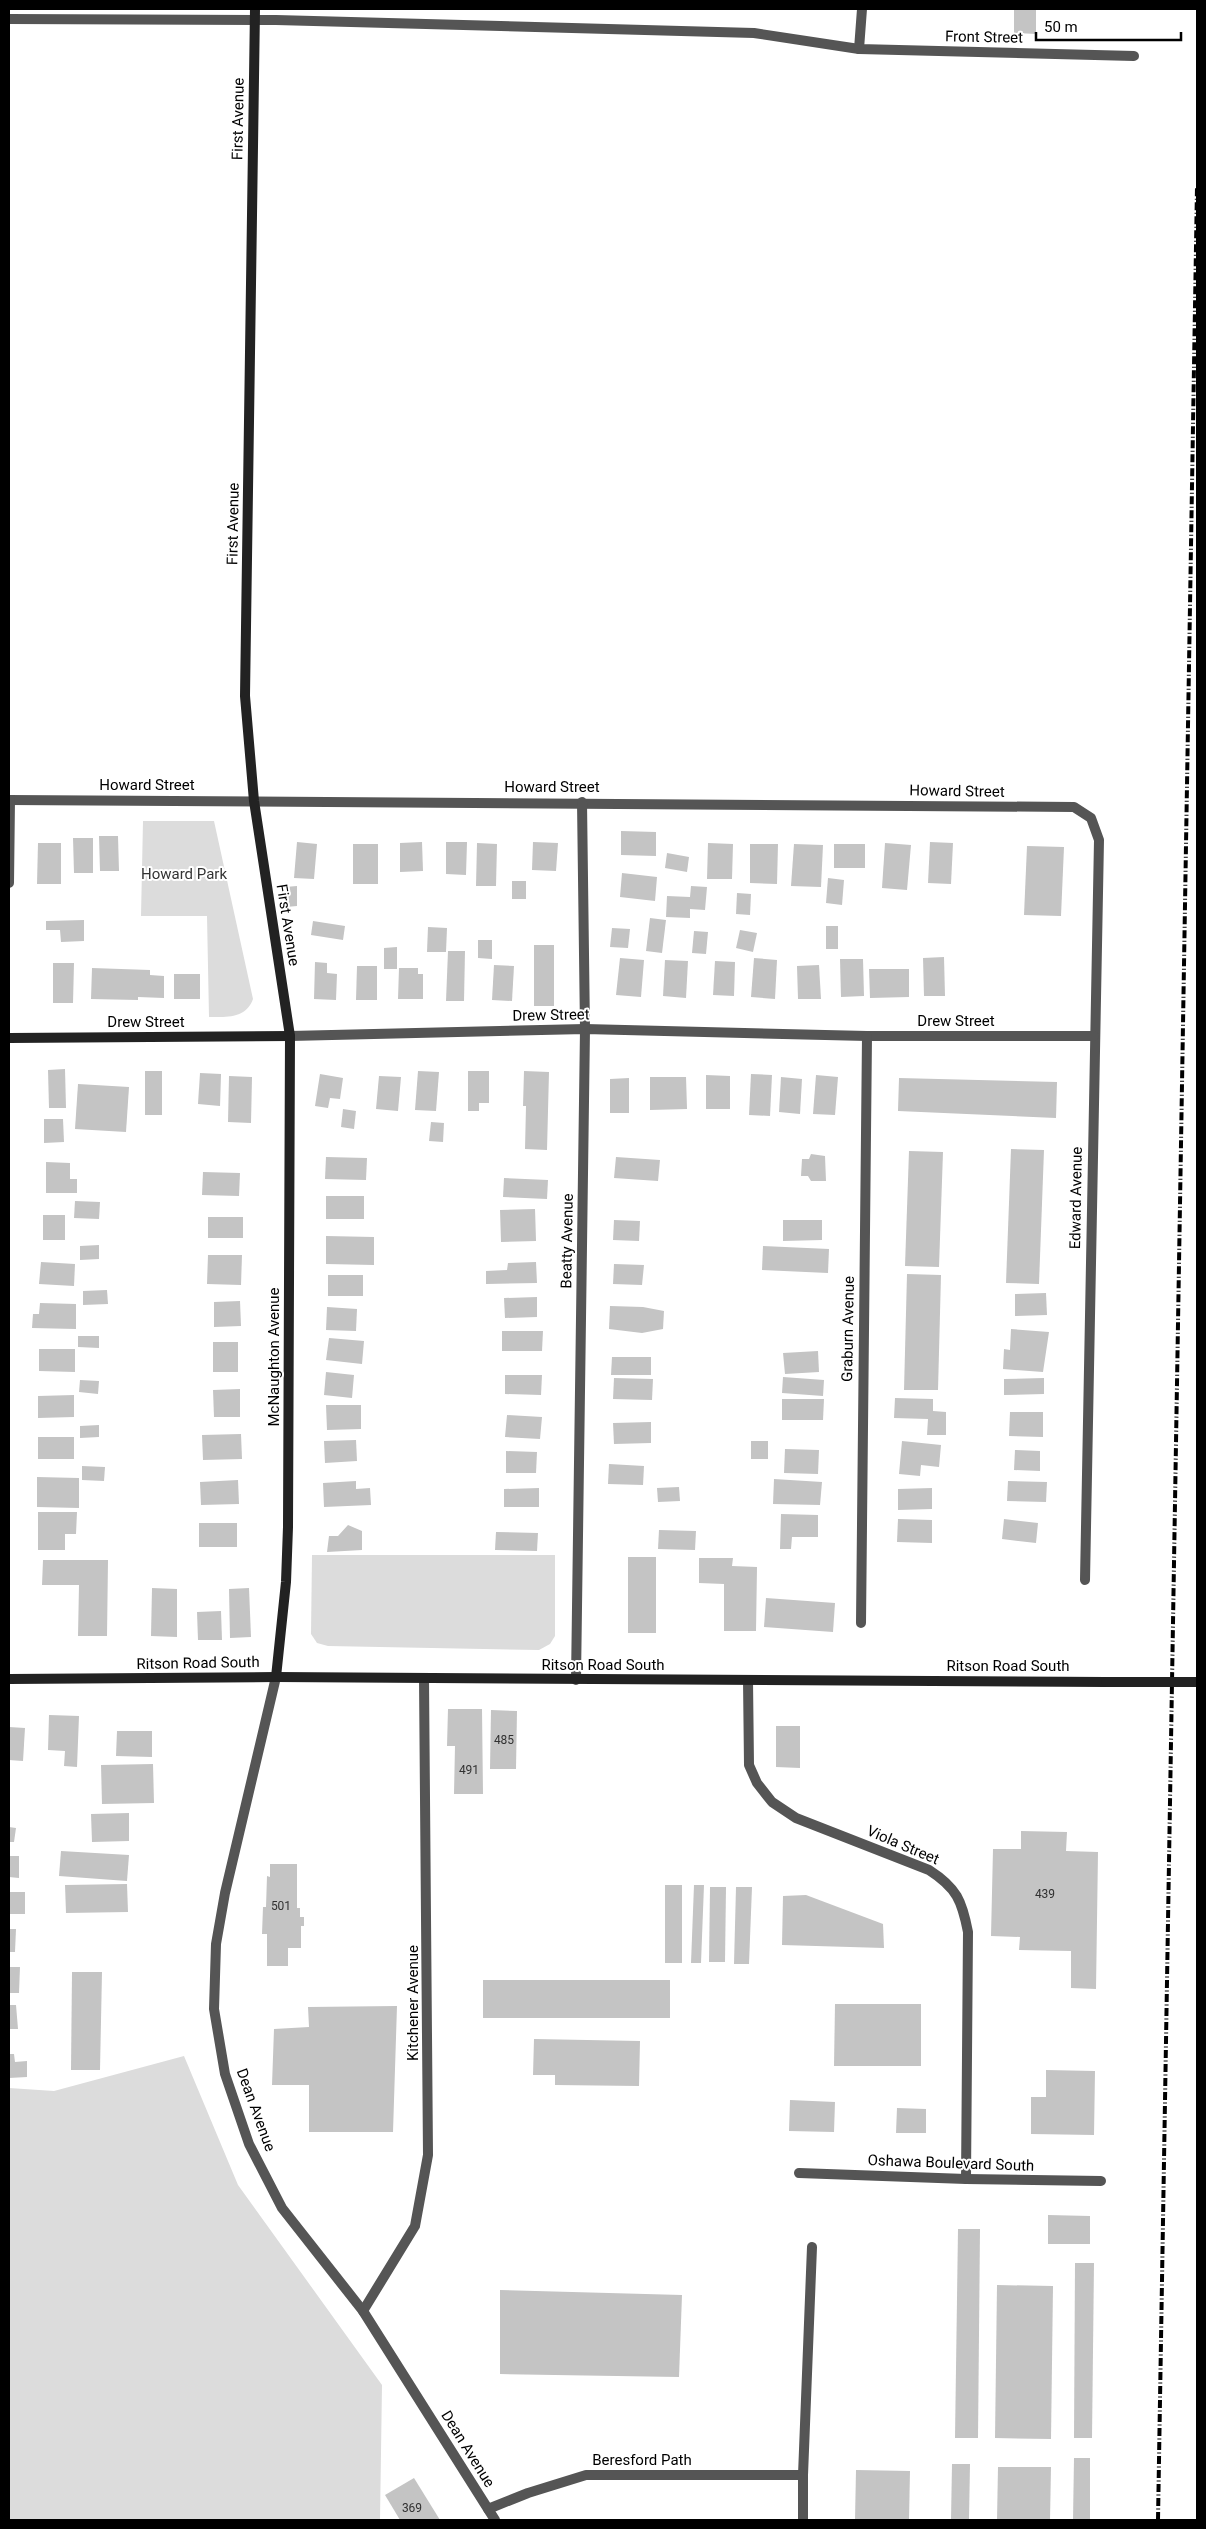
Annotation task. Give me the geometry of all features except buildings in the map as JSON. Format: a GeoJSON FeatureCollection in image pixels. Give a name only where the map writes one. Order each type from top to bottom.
{"type":"FeatureCollection","features":[{"type":"Feature","properties":{"kind":"main road","name":"First Avenue"},"geometry":{"type":"LineString","coordinates":[[255,9],[245,696],[254,801],[290,1036]]}},
{"type":"Feature","properties":{"kind":"main road","name":"Drew Street"},"geometry":{"type":"LineString","coordinates":[[9,1038],[290,1036]]}},
{"type":"Feature","properties":{"kind":"main road","name":"McNaughton Avenue"},"geometry":{"type":"LineString","coordinates":[[276,1677],[286,1582],[288,1527],[290,1036]]}},
{"type":"Feature","properties":{"kind":"main road","name":"Ritson Road South"},"geometry":{"type":"LineString","coordinates":[[9,1679],[276,1677],[1197,1682]]}},
{"type":"Feature","properties":{"kind":"street"},"geometry":{"type":"LineString","coordinates":[[9,20],[255,20],[754,34],[859,49],[862,9]]}},
{"type":"Feature","properties":{"kind":"street","name":"Front Street"},"geometry":{"type":"LineString","coordinates":[[859,49],[1134,56]]}},
{"type":"Feature","properties":{"kind":"street"},"geometry":{"type":"LineString","coordinates":[[9,800],[9,883]]}},
{"type":"Feature","properties":{"kind":"street","name":"Howard Street"},"geometry":{"type":"LineString","coordinates":[[9,800],[582,802],[1074,807],[1091,818]]}},
{"type":"Feature","properties":{"kind":"street","name":"Beatty Avenue"},"geometry":{"type":"LineString","coordinates":[[576,1680],[585,1029],[582,802]]}},
{"type":"Feature","properties":{"kind":"street","name":"Edward Avenue"},"geometry":{"type":"LineString","coordinates":[[1085,1580],[1099,840],[1091,818]]}},
{"type":"Feature","properties":{"kind":"street","name":"Drew Street"},"geometry":{"type":"LineString","coordinates":[[290,1036],[585,1029],[867,1036],[1094,1036]]}},
{"type":"Feature","properties":{"kind":"street","name":"Graburn Avenue"},"geometry":{"type":"LineString","coordinates":[[861,1623],[867,1036]]}},
{"type":"Feature","properties":{"kind":"street","name":"Dean Avenue"},"geometry":{"type":"LineString","coordinates":[[276,1677],[219,1921],[216,1944],[214,2009],[225,2074],[249,2144],[282,2208],[363,2311],[495,2520]]}},
{"type":"Feature","properties":{"kind":"street","name":"Kitchener Avenue"},"geometry":{"type":"LineString","coordinates":[[363,2311],[415,2226],[428,2155],[424,1679]]}},
{"type":"Feature","properties":{"kind":"street","name":"Viola Street"},"geometry":{"type":"LineString","coordinates":[[748,1680],[749,1765],[757,1784],[772,1802],[796,1818],[929,1870],[943,1879],[956,1892],[963,1907],[968,1932],[966,2179]]}},
{"type":"Feature","properties":{"kind":"street","name":"Oshawa Boulevard South"},"geometry":{"type":"LineString","coordinates":[[800,2173],[966,2179],[1102,2181]]}},
{"type":"Feature","properties":{"kind":"street"},"geometry":{"type":"LineString","coordinates":[[803,2520],[812,2247]]}},
{"type":"Feature","properties":{"kind":"street","name":"Beresford Path"},"geometry":{"type":"LineString","coordinates":[[488,2509],[528,2493],[586,2475],[803,2475]]}},
{"type":"Feature","properties":{"kind":"green space","name":"Howard Park"},"geometry":{"type":"Polygon","coordinates":[[[143,821],[214,821],[253,999],[246,1010],[235,1016],[209,1017],[207,916],[141,916],[143,821]]]}},
{"type":"Feature","properties":{"kind":"green space"},"geometry":{"type":"Polygon","coordinates":[[[312,1555],[555,1555],[555,1636],[550,1644],[539,1650],[328,1646],[317,1643],[311,1634],[312,1555]]]}},
{"type":"Feature","properties":{"kind":"green space"},"geometry":{"type":"Polygon","coordinates":[[[184,2056],[238,2185],[382,2385],[380,2520],[9,2520],[9,2088],[54,2091],[184,2056]]]}},
{"type":"Feature","properties":{"kind":"railway"},"geometry":{"type":"LineString","coordinates":[[1158,2520],[1197,187]]}}]}
